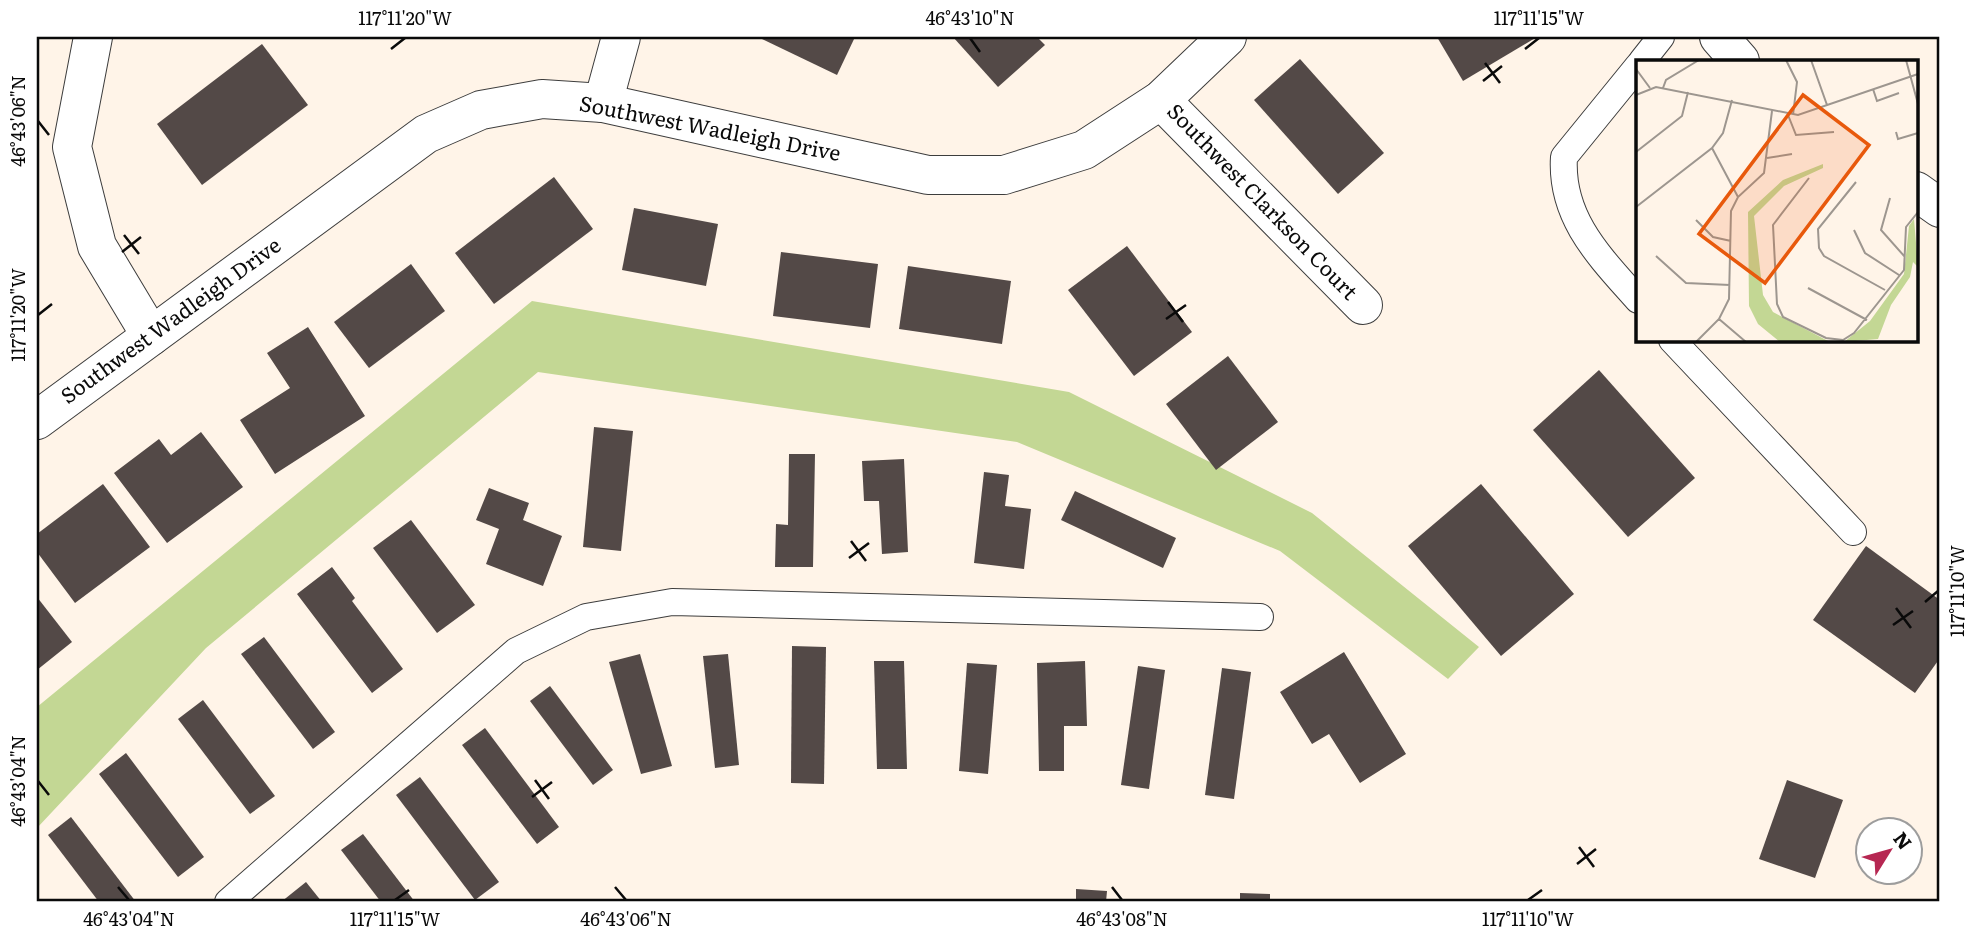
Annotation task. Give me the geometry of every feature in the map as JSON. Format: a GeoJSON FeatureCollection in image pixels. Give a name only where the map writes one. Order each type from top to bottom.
{"type":"FeatureCollection","features":[{"type":"Feature","properties":{"kind":"street"},"geometry":{"type":"LineString","coordinates":[[93,37],[72,147],[97,246],[151,336]]}},
{"type":"Feature","properties":{"kind":"street"},"geometry":{"type":"LineString","coordinates":[[603,103],[621,37]]}},
{"type":"Feature","properties":{"kind":"street","name":"Southwest Wadleigh Drive"},"geometry":{"type":"LineString","coordinates":[[37,420],[426,134],[481,110],[542,99],[603,103],[928,175],[1004,175],[1084,150],[1161,100],[1227,37]]}},
{"type":"Feature","properties":{"kind":"street","name":"Southwest Clarkson Court"},"geometry":{"type":"LineString","coordinates":[[1161,100],[1363,305]]}},
{"type":"Feature","properties":{"kind":"street"},"geometry":{"type":"LineString","coordinates":[[1918,192],[1940,208]]}},
{"type":"Feature","properties":{"kind":"lane"},"geometry":{"type":"LineString","coordinates":[[1643,60],[1661,37]]}},
{"type":"Feature","properties":{"kind":"lane"},"geometry":{"type":"LineString","coordinates":[[1636,67],[1564,157],[1563,175],[1566,200],[1598,256],[1636,299]]}},
{"type":"Feature","properties":{"kind":"lane"},"geometry":{"type":"LineString","coordinates":[[1673,341],[1853,532]]}},
{"type":"Feature","properties":{"kind":"lane"},"geometry":{"type":"LineString","coordinates":[[228,902],[516,651],[586,617],[672,602],[1261,617]]}},
{"type":"Feature","properties":{"kind":"green space"},"geometry":{"type":"Polygon","coordinates":[[[532,301],[1069,392],[1312,513],[1479,647],[1448,679],[1280,551],[1017,442],[538,372],[206,648],[37,828],[37,707],[532,301]]]}},
{"type":"Feature","properties":{"kind":"building"},"geometry":{"type":"Polygon","coordinates":[[[758,37],[855,37],[837,75],[758,37]]]}},
{"type":"Feature","properties":{"kind":"building"},"geometry":{"type":"Polygon","coordinates":[[[953,37],[1037,37],[1045,45],[998,87],[953,37]]]}},
{"type":"Feature","properties":{"kind":"building"},"geometry":{"type":"Polygon","coordinates":[[[1437,37],[1537,37],[1463,81],[1437,37]]]}},
{"type":"Feature","properties":{"kind":"building"},"geometry":{"type":"Polygon","coordinates":[[[262,44],[308,105],[202,185],[157,124],[262,44]]]}},
{"type":"Feature","properties":{"kind":"building"},"geometry":{"type":"Polygon","coordinates":[[[1300,59],[1384,153],[1338,194],[1254,100],[1300,59]]]}},
{"type":"Feature","properties":{"kind":"building"},"geometry":{"type":"Polygon","coordinates":[[[554,177],[593,229],[494,304],[455,253],[554,177]]]}},
{"type":"Feature","properties":{"kind":"building"},"geometry":{"type":"Polygon","coordinates":[[[634,208],[718,224],[706,286],[622,270],[634,208]]]}},
{"type":"Feature","properties":{"kind":"building"},"geometry":{"type":"Polygon","coordinates":[[[1127,246],[1192,332],[1134,376],[1068,290],[1127,246]]]}},
{"type":"Feature","properties":{"kind":"building"},"geometry":{"type":"Polygon","coordinates":[[[781,252],[878,264],[870,328],[773,316],[781,252]]]}},
{"type":"Feature","properties":{"kind":"building"},"geometry":{"type":"Polygon","coordinates":[[[411,264],[445,311],[369,368],[334,322],[411,264]]]}},
{"type":"Feature","properties":{"kind":"building"},"geometry":{"type":"Polygon","coordinates":[[[908,266],[1011,281],[1002,344],[899,329],[908,266]]]}},
{"type":"Feature","properties":{"kind":"building"},"geometry":{"type":"Polygon","coordinates":[[[308,327],[365,416],[275,474],[240,420],[290,388],[267,353],[308,327]]]}},
{"type":"Feature","properties":{"kind":"building"},"geometry":{"type":"Polygon","coordinates":[[[1228,356],[1278,422],[1216,470],[1166,404],[1228,356]]]}},
{"type":"Feature","properties":{"kind":"building"},"geometry":{"type":"Polygon","coordinates":[[[1599,370],[1695,478],[1628,537],[1533,430],[1599,370]]]}},
{"type":"Feature","properties":{"kind":"building"},"geometry":{"type":"Polygon","coordinates":[[[594,427],[633,431],[621,551],[583,547],[594,427]]]}},
{"type":"Feature","properties":{"kind":"building"},"geometry":{"type":"Polygon","coordinates":[[[201,432],[243,487],[167,543],[114,473],[159,439],[171,455],[201,432]]]}},
{"type":"Feature","properties":{"kind":"building"},"geometry":{"type":"Polygon","coordinates":[[[789,454],[815,454],[813,567],[775,567],[776,524],[788,525],[789,454]]]}},
{"type":"Feature","properties":{"kind":"building"},"geometry":{"type":"Polygon","coordinates":[[[904,459],[908,552],[882,554],[879,501],[864,501],[862,461],[904,459]]]}},
{"type":"Feature","properties":{"kind":"building"},"geometry":{"type":"Polygon","coordinates":[[[984,472],[1009,475],[1005,506],[1031,509],[1024,569],[974,563],[984,472]]]}},
{"type":"Feature","properties":{"kind":"building"},"geometry":{"type":"Polygon","coordinates":[[[103,484],[150,547],[75,603],[37,552],[37,534],[103,484]]]}},
{"type":"Feature","properties":{"kind":"building"},"geometry":{"type":"Polygon","coordinates":[[[1481,484],[1574,594],[1501,656],[1408,546],[1481,484]]]}},
{"type":"Feature","properties":{"kind":"building"},"geometry":{"type":"Polygon","coordinates":[[[489,488],[529,503],[523,520],[562,536],[543,586],[486,564],[499,529],[476,520],[489,488]]]}},
{"type":"Feature","properties":{"kind":"building"},"geometry":{"type":"Polygon","coordinates":[[[1075,491],[1176,538],[1163,568],[1061,520],[1075,491]]]}},
{"type":"Feature","properties":{"kind":"building"},"geometry":{"type":"Polygon","coordinates":[[[411,520],[475,605],[437,633],[373,548],[411,520]]]}},
{"type":"Feature","properties":{"kind":"building"},"geometry":{"type":"Polygon","coordinates":[[[1866,546],[1940,600],[1940,658],[1915,693],[1813,620],[1866,546]]]}},
{"type":"Feature","properties":{"kind":"building"},"geometry":{"type":"Polygon","coordinates":[[[332,567],[355,598],[352,601],[403,669],[372,693],[297,594],[332,567]]]}},
{"type":"Feature","properties":{"kind":"building"},"geometry":{"type":"Polygon","coordinates":[[[37,597],[72,642],[37,670],[37,597]]]}},
{"type":"Feature","properties":{"kind":"building"},"geometry":{"type":"Polygon","coordinates":[[[264,637],[335,732],[313,749],[241,654],[264,637]]]}},
{"type":"Feature","properties":{"kind":"building"},"geometry":{"type":"Polygon","coordinates":[[[792,646],[826,647],[824,784],[791,783],[792,646]]]}},
{"type":"Feature","properties":{"kind":"building"},"geometry":{"type":"Polygon","coordinates":[[[1344,652],[1406,754],[1360,783],[1329,734],[1312,744],[1280,692],[1344,652]]]}},
{"type":"Feature","properties":{"kind":"building"},"geometry":{"type":"Polygon","coordinates":[[[640,654],[672,766],[641,774],[609,662],[640,654]]]}},
{"type":"Feature","properties":{"kind":"building"},"geometry":{"type":"Polygon","coordinates":[[[728,654],[739,765],[715,768],[703,656],[728,654]]]}},
{"type":"Feature","properties":{"kind":"building"},"geometry":{"type":"Polygon","coordinates":[[[874,661],[904,661],[907,769],[877,769],[874,661]]]}},
{"type":"Feature","properties":{"kind":"building"},"geometry":{"type":"Polygon","coordinates":[[[1085,661],[1087,726],[1064,726],[1064,771],[1039,771],[1037,663],[1085,661]]]}},
{"type":"Feature","properties":{"kind":"building"},"geometry":{"type":"Polygon","coordinates":[[[967,663],[997,665],[988,774],[959,771],[967,663]]]}},
{"type":"Feature","properties":{"kind":"building"},"geometry":{"type":"Polygon","coordinates":[[[1138,666],[1165,670],[1149,789],[1121,785],[1138,666]]]}},
{"type":"Feature","properties":{"kind":"building"},"geometry":{"type":"Polygon","coordinates":[[[1222,668],[1251,672],[1234,799],[1205,795],[1222,668]]]}},
{"type":"Feature","properties":{"kind":"building"},"geometry":{"type":"Polygon","coordinates":[[[550,686],[613,770],[593,785],[530,701],[550,686]]]}},
{"type":"Feature","properties":{"kind":"building"},"geometry":{"type":"Polygon","coordinates":[[[203,700],[275,796],[250,814],[178,719],[203,700]]]}},
{"type":"Feature","properties":{"kind":"building"},"geometry":{"type":"Polygon","coordinates":[[[485,728],[559,827],[537,844],[462,745],[485,728]]]}},
{"type":"Feature","properties":{"kind":"building"},"geometry":{"type":"Polygon","coordinates":[[[126,753],[204,857],[178,877],[99,774],[126,753]]]}},
{"type":"Feature","properties":{"kind":"building"},"geometry":{"type":"Polygon","coordinates":[[[420,777],[499,882],[475,900],[396,795],[420,777]]]}},
{"type":"Feature","properties":{"kind":"building"},"geometry":{"type":"Polygon","coordinates":[[[1787,780],[1843,800],[1815,878],[1759,859],[1787,780]]]}},
{"type":"Feature","properties":{"kind":"building"},"geometry":{"type":"Polygon","coordinates":[[[71,817],[136,902],[99,902],[48,835],[71,817]]]}},
{"type":"Feature","properties":{"kind":"building"},"geometry":{"type":"Polygon","coordinates":[[[363,834],[415,902],[381,902],[341,850],[363,834]]]}},
{"type":"Feature","properties":{"kind":"building"},"geometry":{"type":"Polygon","coordinates":[[[306,882],[322,902],[281,902],[306,882]]]}},
{"type":"Feature","properties":{"kind":"building"},"geometry":{"type":"Polygon","coordinates":[[[1076,889],[1107,891],[1106,902],[1076,902],[1076,889]]]}},
{"type":"Feature","properties":{"kind":"building"},"geometry":{"type":"Polygon","coordinates":[[[1240,893],[1270,894],[1270,902],[1240,902],[1240,893]]]}},
{"type":"Feature","properties":{"kind":"building"},"geometry":{"type":"Polygon","coordinates":[[[993,899],[1021,899],[1021,902],[993,902],[993,899]]]}}]}
